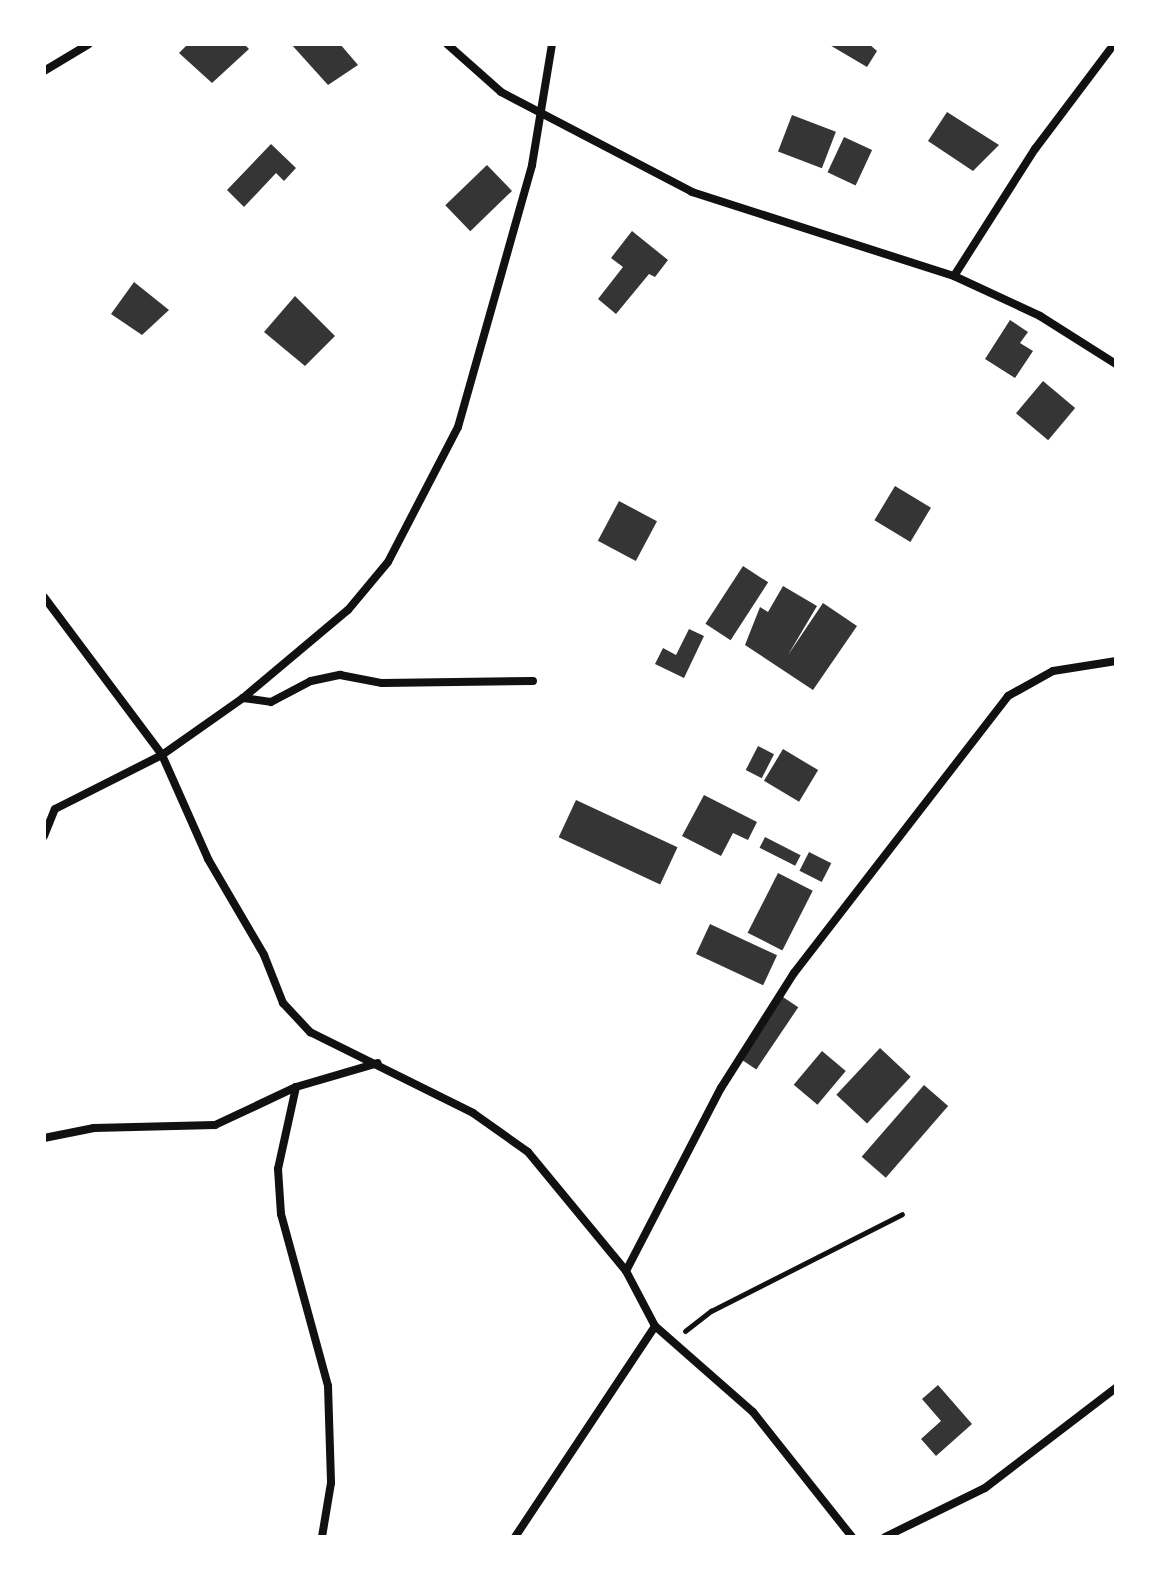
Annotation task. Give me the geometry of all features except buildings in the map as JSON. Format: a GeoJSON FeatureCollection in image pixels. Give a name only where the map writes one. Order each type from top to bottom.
{"type":"FeatureCollection","features":[{"type":"Feature","properties":{"kind":"street"},"geometry":{"type":"LineString","coordinates":[[44,71],[89,44]]}},
{"type":"Feature","properties":{"kind":"street"},"geometry":{"type":"LineString","coordinates":[[447,44],[480,76],[544,116],[692,192],[954,276],[1040,316],[1116,364]]}},
{"type":"Feature","properties":{"kind":"street"},"geometry":{"type":"LineString","coordinates":[[44,810],[55,809],[162,755],[243,698],[348,610],[388,562],[458,427],[544,116],[552,44]]}},
{"type":"Feature","properties":{"kind":"street"},"geometry":{"type":"LineString","coordinates":[[954,276],[1035,149],[1114,44]]}},
{"type":"Feature","properties":{"kind":"street"},"geometry":{"type":"LineString","coordinates":[[44,597],[162,755],[208,859],[264,955],[283,1003],[310,1032],[379,1063],[504,1131],[528,1152],[626,1271],[655,1326],[674,1338],[753,1412],[852,1537]]}},
{"type":"Feature","properties":{"kind":"street"},"geometry":{"type":"LineString","coordinates":[[626,1271],[721,1088],[794,973],[1008,696],[1053,671],[1116,661]]}},
{"type":"Feature","properties":{"kind":"street"},"geometry":{"type":"LineString","coordinates":[[243,698],[271,702],[311,681],[340,675],[382,683],[533,681]]}},
{"type":"Feature","properties":{"kind":"street"},"geometry":{"type":"LineString","coordinates":[[44,836],[55,809]]}},
{"type":"Feature","properties":{"kind":"street"},"geometry":{"type":"LineString","coordinates":[[44,1138],[94,1128],[215,1125],[296,1087],[379,1063]]}},
{"type":"Feature","properties":{"kind":"street"},"geometry":{"type":"LineString","coordinates":[[296,1087],[278,1169],[281,1214],[328,1386],[331,1483],[322,1537]]}},
{"type":"Feature","properties":{"kind":"street"},"geometry":{"type":"LineString","coordinates":[[515,1537],[655,1326]]}},
{"type":"Feature","properties":{"kind":"street"},"geometry":{"type":"LineString","coordinates":[[885,1537],[985,1488],[1116,1388]]}},
{"type":"Feature","properties":{"kind":"path"},"geometry":{"type":"LineString","coordinates":[[674,1338],[711,1311],[902,1214]]}}]}
